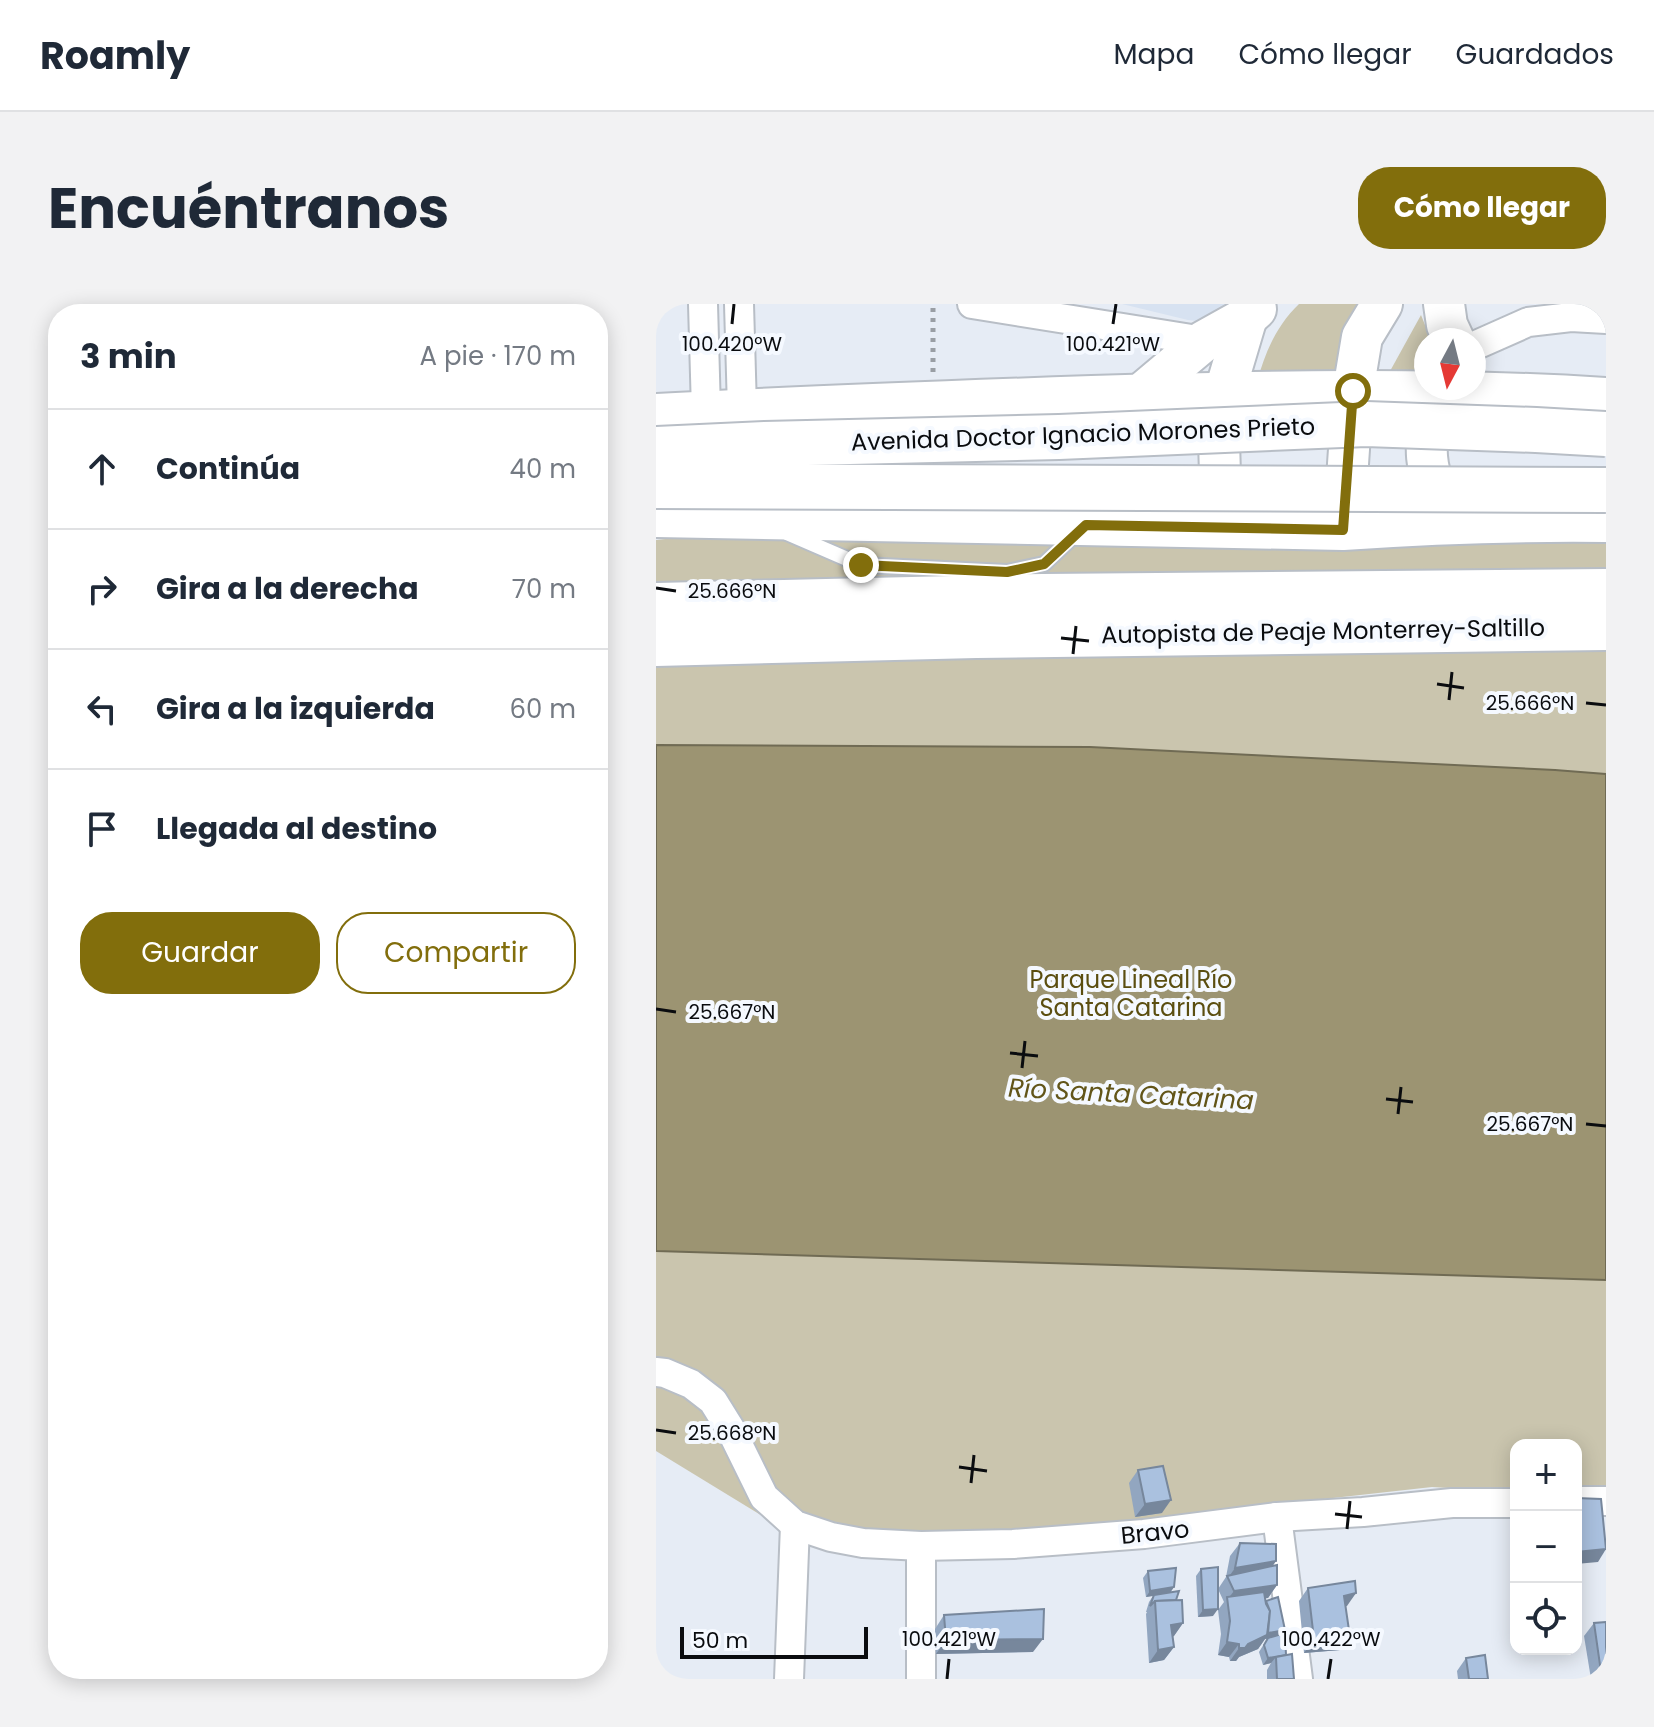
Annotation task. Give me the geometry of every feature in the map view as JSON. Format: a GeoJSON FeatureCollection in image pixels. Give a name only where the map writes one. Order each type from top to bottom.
{"type":"FeatureCollection","features":[{"type":"Feature","properties":{"kind":"main road"},"geometry":{"type":"LineString","coordinates":[[1343,530],[1353,391],[1362,337],[1382,304]]}},
{"type":"Feature","properties":{"kind":"main road"},"geometry":{"type":"LineString","coordinates":[[1444,304],[1448,328]]}},
{"type":"Feature","properties":{"kind":"main road"},"geometry":{"type":"LineString","coordinates":[[1141,394],[1204,341],[1254,310]]}},
{"type":"Feature","properties":{"kind":"main road"},"geometry":{"type":"LineString","coordinates":[[1236,528],[1220,475],[1219,440],[1225,391],[1254,310]]}},
{"type":"Feature","properties":{"kind":"main road"},"geometry":{"type":"LineString","coordinates":[[1486,381],[1536,393],[1606,398]]}},
{"type":"Feature","properties":{"kind":"main road","name":"Avenida Doctor Ignacio Morones Prieto"},"geometry":{"type":"LineString","coordinates":[[656,414],[1225,391],[1353,391],[1414,384]]}},
{"type":"Feature","properties":{"kind":"main road"},"geometry":{"type":"LineString","coordinates":[[1089,396],[1102,428],[1108,461],[1106,495],[1092,526]]}},
{"type":"Feature","properties":{"kind":"main road"},"geometry":{"type":"LineString","coordinates":[[1444,400],[1432,421],[1426,453],[1431,482],[1448,506],[1477,524]]}},
{"type":"Feature","properties":{"kind":"main road","name":"Avenida Doctor Ignacio Morones Prieto"},"geometry":{"type":"LineString","coordinates":[[656,449],[1366,424],[1606,434]]}},
{"type":"Feature","properties":{"kind":"main road","name":"Avenida Doctor Ignacio Morones Prieto"},"geometry":{"type":"LineString","coordinates":[[656,486],[1606,490]]}},
{"type":"Feature","properties":{"kind":"main road"},"geometry":{"type":"LineString","coordinates":[[656,517],[1343,530],[1535,521],[1606,522]]}},
{"type":"Feature","properties":{"kind":"main road","name":"Autopista de Peaje Monterrey-Saltillo"},"geometry":{"type":"LineString","coordinates":[[656,605],[1043,596],[1606,591]]}},
{"type":"Feature","properties":{"kind":"main road","name":"Autopista de Peaje Monterrey-Saltillo"},"geometry":{"type":"LineString","coordinates":[[656,644],[976,636],[1606,628]]}},
{"type":"Feature","properties":{"kind":"street"},"geometry":{"type":"LineString","coordinates":[[703,304],[724,410]]}},
{"type":"Feature","properties":{"kind":"street"},"geometry":{"type":"LineString","coordinates":[[724,410],[739,304]]}},
{"type":"Feature","properties":{"kind":"street"},"geometry":{"type":"LineString","coordinates":[[972,304],[1204,341]]}},
{"type":"Feature","properties":{"kind":"street"},"geometry":{"type":"LineString","coordinates":[[1486,341],[1528,322],[1571,317],[1606,319]]}},
{"type":"Feature","properties":{"kind":"street","name":"Bravo"},"geometry":{"type":"LineString","coordinates":[[656,1372],[691,1384],[713,1401],[764,1497],[795,1525],[852,1541],[921,1546],[1013,1544],[1130,1536],[1277,1517],[1452,1503],[1510,1503]]}},
{"type":"Feature","properties":{"kind":"street"},"geometry":{"type":"LineString","coordinates":[[1582,1501],[1606,1501]]}},
{"type":"Feature","properties":{"kind":"street"},"geometry":{"type":"LineString","coordinates":[[1277,1517],[1298,1679]]}},
{"type":"Feature","properties":{"kind":"street"},"geometry":{"type":"LineString","coordinates":[[789,1679],[795,1525]]}},
{"type":"Feature","properties":{"kind":"street"},"geometry":{"type":"LineString","coordinates":[[921,1546],[921,1679]]}},
{"type":"Feature","properties":{"kind":"path"},"geometry":{"type":"LineString","coordinates":[[933,304],[933,401]]}},
{"type":"Feature","properties":{"kind":"shaded area"},"geometry":{"type":"Polygon","coordinates":[[[1122,304],[1237,304],[1206,322],[1122,304]]]}},
{"type":"Feature","properties":{"kind":"green space"},"geometry":{"type":"Polygon","coordinates":[[[1299,304],[1367,304],[1360,313],[1331,380],[1257,382],[1272,340],[1299,304]]]}},
{"type":"Feature","properties":{"kind":"green space"},"geometry":{"type":"Polygon","coordinates":[[[1421,315],[1426,328],[1414,328],[1414,383],[1384,382],[1421,315]]]}},
{"type":"Feature","properties":{"kind":"green space","name":"Parque Lineal Río Santa Catarina"},"geometry":{"type":"Polygon","coordinates":[[[1606,473],[1606,1497],[1582,1495],[1582,1439],[1510,1439],[1510,1492],[1432,1487],[997,1535],[787,1531],[656,1451],[656,540],[777,527],[1606,473]]]}},
{"type":"Feature","properties":{"kind":"water","name":"Río Santa Catarina"},"geometry":{"type":"Polygon","coordinates":[[[656,745],[1090,747],[1606,774],[1606,1280],[656,1251],[656,745]]]}},
{"type":"Feature","properties":{"kind":"building"},"geometry":{"type":"Polygon","coordinates":[[[1163,1466],[1171,1500],[1145,1504],[1138,1470],[1163,1466]]]}},
{"type":"Feature","properties":{"kind":"building"},"geometry":{"type":"Polygon","coordinates":[[[1582,1498],[1601,1499],[1606,1549],[1582,1551],[1582,1498]]]}},
{"type":"Feature","properties":{"kind":"building"},"geometry":{"type":"Polygon","coordinates":[[[1240,1543],[1276,1544],[1276,1561],[1235,1568],[1240,1543]]]}},
{"type":"Feature","properties":{"kind":"building"},"geometry":{"type":"Polygon","coordinates":[[[1277,1565],[1277,1585],[1234,1591],[1227,1576],[1277,1565]]]}},
{"type":"Feature","properties":{"kind":"building"},"geometry":{"type":"Polygon","coordinates":[[[1218,1567],[1218,1609],[1203,1610],[1201,1569],[1218,1567]]]}},
{"type":"Feature","properties":{"kind":"building"},"geometry":{"type":"Polygon","coordinates":[[[1176,1568],[1174,1587],[1150,1591],[1148,1571],[1176,1568]]]}},
{"type":"Feature","properties":{"kind":"building"},"geometry":{"type":"Polygon","coordinates":[[[1355,1581],[1356,1593],[1344,1596],[1350,1637],[1314,1639],[1308,1588],[1355,1581]]]}},
{"type":"Feature","properties":{"kind":"building"},"geometry":{"type":"Polygon","coordinates":[[[1179,1591],[1176,1600],[1155,1601],[1150,1606],[1154,1595],[1179,1591]]]}},
{"type":"Feature","properties":{"kind":"building"},"geometry":{"type":"Polygon","coordinates":[[[1264,1592],[1270,1611],[1267,1635],[1245,1648],[1227,1642],[1230,1621],[1227,1597],[1264,1592]]]}},
{"type":"Feature","properties":{"kind":"building"},"geometry":{"type":"Polygon","coordinates":[[[1278,1597],[1285,1630],[1268,1633],[1270,1611],[1266,1601],[1278,1597]]]}},
{"type":"Feature","properties":{"kind":"building"},"geometry":{"type":"Polygon","coordinates":[[[1182,1600],[1183,1623],[1171,1625],[1174,1647],[1158,1650],[1155,1601],[1182,1600]]]}},
{"type":"Feature","properties":{"kind":"building"},"geometry":{"type":"Polygon","coordinates":[[[1044,1609],[1043,1639],[946,1640],[944,1615],[1044,1609]]]}},
{"type":"Feature","properties":{"kind":"building"},"geometry":{"type":"Polygon","coordinates":[[[1606,1622],[1606,1679],[1602,1679],[1594,1623],[1606,1622]]]}},
{"type":"Feature","properties":{"kind":"building"},"geometry":{"type":"Polygon","coordinates":[[[1285,1633],[1286,1655],[1268,1658],[1264,1645],[1268,1638],[1285,1633]]]}},
{"type":"Feature","properties":{"kind":"building"},"geometry":{"type":"Polygon","coordinates":[[[1292,1654],[1294,1679],[1277,1679],[1276,1657],[1292,1654]]]}},
{"type":"Feature","properties":{"kind":"building"},"geometry":{"type":"Polygon","coordinates":[[[1485,1655],[1488,1679],[1469,1679],[1466,1658],[1485,1655]]]}},
{"type":"Feature","properties":{"kind":"route"},"geometry":{"type":"LineString","coordinates":[[861,565],[1007,572],[1044,564],[1086,525],[1343,530],[1353,391]]}}]}
